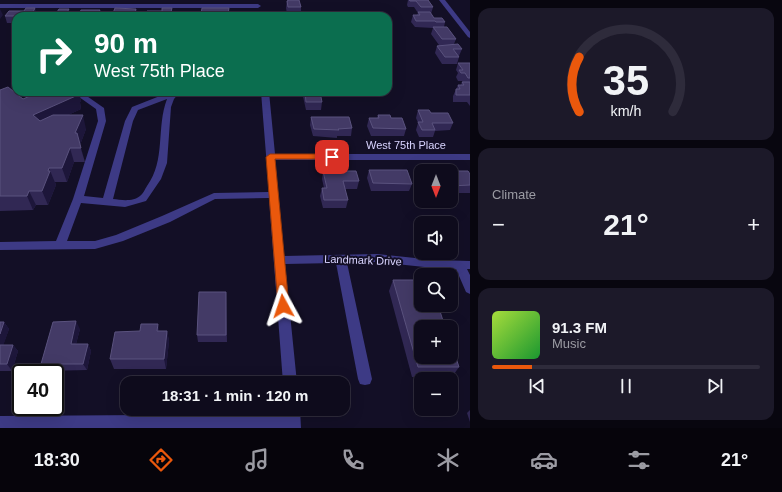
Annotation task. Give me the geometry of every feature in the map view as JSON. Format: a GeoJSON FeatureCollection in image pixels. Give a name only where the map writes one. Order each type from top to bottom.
{"type":"FeatureCollection","features":[{"type":"Feature","properties":{"kind":"street"},"geometry":{"type":"LineString","coordinates":[[70,7],[74,0]]}},
{"type":"Feature","properties":{"kind":"street"},"geometry":{"type":"LineString","coordinates":[[442,0],[470,36]]}},
{"type":"Feature","properties":{"kind":"street"},"geometry":{"type":"LineString","coordinates":[[0,6],[258,6]]}},
{"type":"Feature","properties":{"kind":"street"},"geometry":{"type":"LineString","coordinates":[[60,245],[78,199],[102,121],[100,108],[82,96]]}},
{"type":"Feature","properties":{"kind":"street"},"geometry":{"type":"LineString","coordinates":[[107,203],[129,121],[135,109],[168,96]]}},
{"type":"Feature","properties":{"kind":"street"},"geometry":{"type":"LineString","coordinates":[[78,199],[124,204],[143,198],[150,190],[160,172],[165,138],[167,106],[173,96]]}},
{"type":"Feature","properties":{"kind":"street"},"geometry":{"type":"LineString","coordinates":[[265,96],[289,376]]}},
{"type":"Feature","properties":{"kind":"street","name":"West 75th Place"},"geometry":{"type":"LineString","coordinates":[[270,157],[470,157]]}},
{"type":"Feature","properties":{"kind":"street"},"geometry":{"type":"LineString","coordinates":[[0,246],[95,245],[119,238],[166,219],[214,196],[274,195]]}},
{"type":"Feature","properties":{"kind":"street"},"geometry":{"type":"LineString","coordinates":[[340,258],[365,378]]}},
{"type":"Feature","properties":{"kind":"street","name":"Landmark Drive"},"geometry":{"type":"LineString","coordinates":[[279,260],[377,258],[465,265]]}},
{"type":"Feature","properties":{"kind":"street"},"geometry":{"type":"LineString","coordinates":[[465,265],[470,289]]}},
{"type":"Feature","properties":{"kind":"street"},"geometry":{"type":"LineString","coordinates":[[0,423],[294,419]]}},
{"type":"Feature","properties":{"kind":"building"},"geometry":{"type":"Polygon","coordinates":[[[288,0],[299,0],[301,7],[288,7],[288,0]]]}},
{"type":"Feature","properties":{"kind":"building"},"geometry":{"type":"Polygon","coordinates":[[[409,0],[428,0],[433,7],[421,7],[416,1],[409,0]]]}},
{"type":"Feature","properties":{"kind":"building"},"geometry":{"type":"Polygon","coordinates":[[[26,8],[35,8],[33,12],[12,12],[12,16],[5,16],[9,11],[24,11],[26,8]]]}},
{"type":"Feature","properties":{"kind":"building"},"geometry":{"type":"Polygon","coordinates":[[[115,8],[136,9],[135,12],[113,12],[115,8]]]}},
{"type":"Feature","properties":{"kind":"building"},"geometry":{"type":"Polygon","coordinates":[[[162,8],[172,8],[171,12],[147,12],[147,11],[162,11],[162,8]]]}},
{"type":"Feature","properties":{"kind":"building"},"geometry":{"type":"Polygon","coordinates":[[[202,8],[229,8],[228,12],[201,12],[202,8]]]}},
{"type":"Feature","properties":{"kind":"building"},"geometry":{"type":"Polygon","coordinates":[[[59,9],[69,9],[67,12],[57,12],[59,9]]]}},
{"type":"Feature","properties":{"kind":"building"},"geometry":{"type":"Polygon","coordinates":[[[81,10],[100,10],[99,12],[80,12],[81,10]]]}},
{"type":"Feature","properties":{"kind":"building"},"geometry":{"type":"Polygon","coordinates":[[[418,12],[430,12],[434,18],[442,18],[445,22],[416,21],[413,15],[420,15],[418,12]]]}},
{"type":"Feature","properties":{"kind":"building"},"geometry":{"type":"Polygon","coordinates":[[[433,27],[447,27],[456,39],[442,39],[433,27]]]}},
{"type":"Feature","properties":{"kind":"building"},"geometry":{"type":"Polygon","coordinates":[[[458,44],[462,49],[453,49],[459,57],[445,57],[437,46],[458,44]]]}},
{"type":"Feature","properties":{"kind":"building"},"geometry":{"type":"Polygon","coordinates":[[[458,63],[470,63],[470,78],[468,78],[465,73],[461,73],[459,70],[463,70],[458,63]]]}},
{"type":"Feature","properties":{"kind":"building"},"geometry":{"type":"Polygon","coordinates":[[[462,82],[470,82],[470,95],[456,95],[456,89],[460,89],[458,85],[464,85],[462,82]]]}},
{"type":"Feature","properties":{"kind":"building"},"geometry":{"type":"Polygon","coordinates":[[[8,87],[12,90],[12,96],[19,96],[23,99],[30,96],[76,96],[33,115],[40,121],[53,115],[83,115],[75,133],[77,133],[81,148],[70,148],[62,168],[49,168],[48,171],[50,171],[42,191],[29,191],[27,196],[0,196],[0,90],[8,87]]]}},
{"type":"Feature","properties":{"kind":"building"},"geometry":{"type":"Polygon","coordinates":[[[305,96],[321,96],[322,102],[306,102],[305,96]]]}},
{"type":"Feature","properties":{"kind":"building"},"geometry":{"type":"Polygon","coordinates":[[[418,110],[429,110],[431,113],[448,113],[453,123],[432,123],[435,130],[422,130],[418,122],[423,122],[418,110]]]}},
{"type":"Feature","properties":{"kind":"building"},"geometry":{"type":"Polygon","coordinates":[[[378,115],[390,115],[391,118],[402,118],[406,129],[373,128],[369,118],[379,118],[378,115]]]}},
{"type":"Feature","properties":{"kind":"building"},"geometry":{"type":"Polygon","coordinates":[[[311,117],[349,117],[352,128],[338,129],[339,130],[314,129],[311,117]]]}},
{"type":"Feature","properties":{"kind":"building"},"geometry":{"type":"Polygon","coordinates":[[[369,170],[407,170],[412,184],[373,183],[369,170]]]}},
{"type":"Feature","properties":{"kind":"building"},"geometry":{"type":"Polygon","coordinates":[[[323,171],[356,171],[359,181],[343,181],[348,200],[324,200],[322,188],[327,188],[323,171]]]}},
{"type":"Feature","properties":{"kind":"building"},"geometry":{"type":"Polygon","coordinates":[[[458,171],[468,171],[470,174],[470,185],[458,186],[458,171]]]}},
{"type":"Feature","properties":{"kind":"building"},"geometry":{"type":"Polygon","coordinates":[[[393,280],[414,280],[414,312],[440,312],[443,320],[414,320],[414,353],[393,280]]]}},
{"type":"Feature","properties":{"kind":"building"},"geometry":{"type":"Polygon","coordinates":[[[199,292],[226,292],[226,335],[197,335],[199,292]]]}},
{"type":"Feature","properties":{"kind":"building"},"geometry":{"type":"Polygon","coordinates":[[[76,321],[71,344],[88,344],[83,364],[41,364],[53,322],[76,321]]]}},
{"type":"Feature","properties":{"kind":"building"},"geometry":{"type":"Polygon","coordinates":[[[0,322],[4,322],[0,334],[0,322]]]}},
{"type":"Feature","properties":{"kind":"building"},"geometry":{"type":"Polygon","coordinates":[[[141,324],[158,324],[157,331],[167,331],[164,359],[110,359],[115,332],[140,331],[141,324]]]}},
{"type":"Feature","properties":{"kind":"building"},"geometry":{"type":"Polygon","coordinates":[[[0,345],[13,345],[7,364],[0,364],[0,345]]]}},
{"type":"Feature","properties":{"kind":"building"},"geometry":{"type":"Polygon","coordinates":[[[417,364],[458,364],[459,367],[418,367],[417,364]]]}},
{"type":"Feature","properties":{"kind":"route"},"geometry":{"type":"LineString","coordinates":[[283,306],[270,157],[332,157]]}}]}
